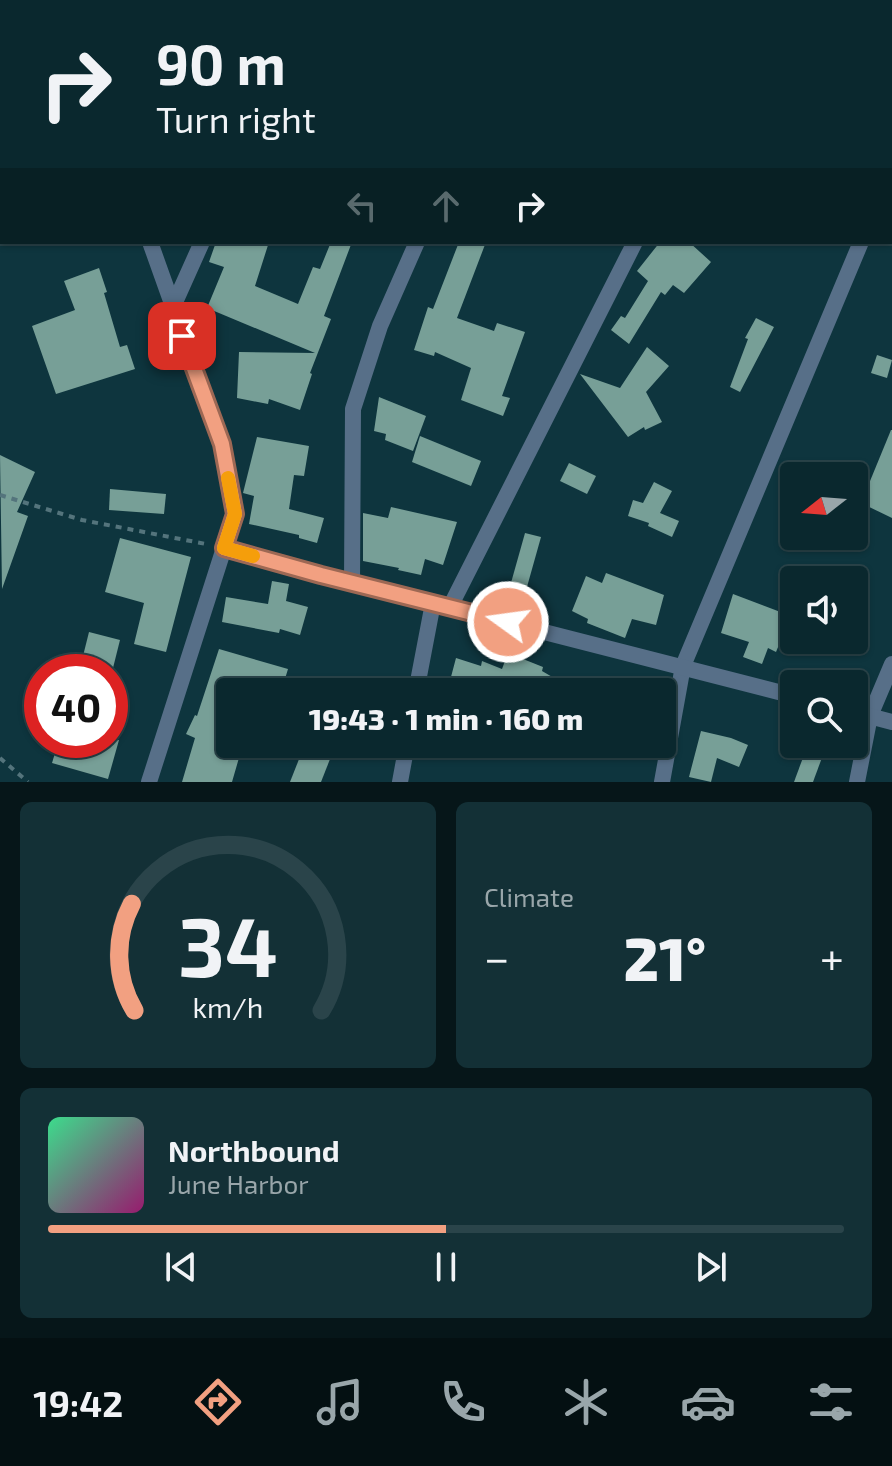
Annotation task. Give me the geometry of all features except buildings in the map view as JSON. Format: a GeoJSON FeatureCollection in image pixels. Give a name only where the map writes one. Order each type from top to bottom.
{"type":"FeatureCollection","features":[{"type":"Feature","properties":{"kind":"street"},"geometry":{"type":"LineString","coordinates":[[149,782],[235,514],[222,444],[151,244]]}},
{"type":"Feature","properties":{"kind":"street"},"geometry":{"type":"LineString","coordinates":[[172,309],[201,244]]}},
{"type":"Feature","properties":{"kind":"street"},"geometry":{"type":"LineString","coordinates":[[352,583],[353,409],[380,326],[416,244]]}},
{"type":"Feature","properties":{"kind":"street"},"geometry":{"type":"LineString","coordinates":[[420,678],[441,605],[634,244]]}},
{"type":"Feature","properties":{"kind":"street"},"geometry":{"type":"LineString","coordinates":[[662,782],[683,666],[860,244]]}},
{"type":"Feature","properties":{"kind":"street"},"geometry":{"type":"LineString","coordinates":[[224,548],[780,692]]}},
{"type":"Feature","properties":{"kind":"street"},"geometry":{"type":"LineString","coordinates":[[868,704],[892,664]]}},
{"type":"Feature","properties":{"kind":"street"},"geometry":{"type":"LineString","coordinates":[[868,716],[892,722]]}},
{"type":"Feature","properties":{"kind":"street"},"geometry":{"type":"LineString","coordinates":[[400,782],[404,758]]}},
{"type":"Feature","properties":{"kind":"street"},"geometry":{"type":"LineString","coordinates":[[857,782],[859,758]]}},
{"type":"Feature","properties":{"kind":"path"},"geometry":{"type":"LineString","coordinates":[[0,495],[82,520],[224,548]]}},
{"type":"Feature","properties":{"kind":"path"},"geometry":{"type":"LineString","coordinates":[[0,758],[28,782]]}},
{"type":"Feature","properties":{"kind":"slow traffic"},"geometry":{"type":"LineString","coordinates":[[228,478],[235,514],[224,548],[253,556]]}},
{"type":"Feature","properties":{"kind":"route"},"geometry":{"type":"LineString","coordinates":[[182,336],[222,444],[235,514],[224,548],[508,622]]}}]}
